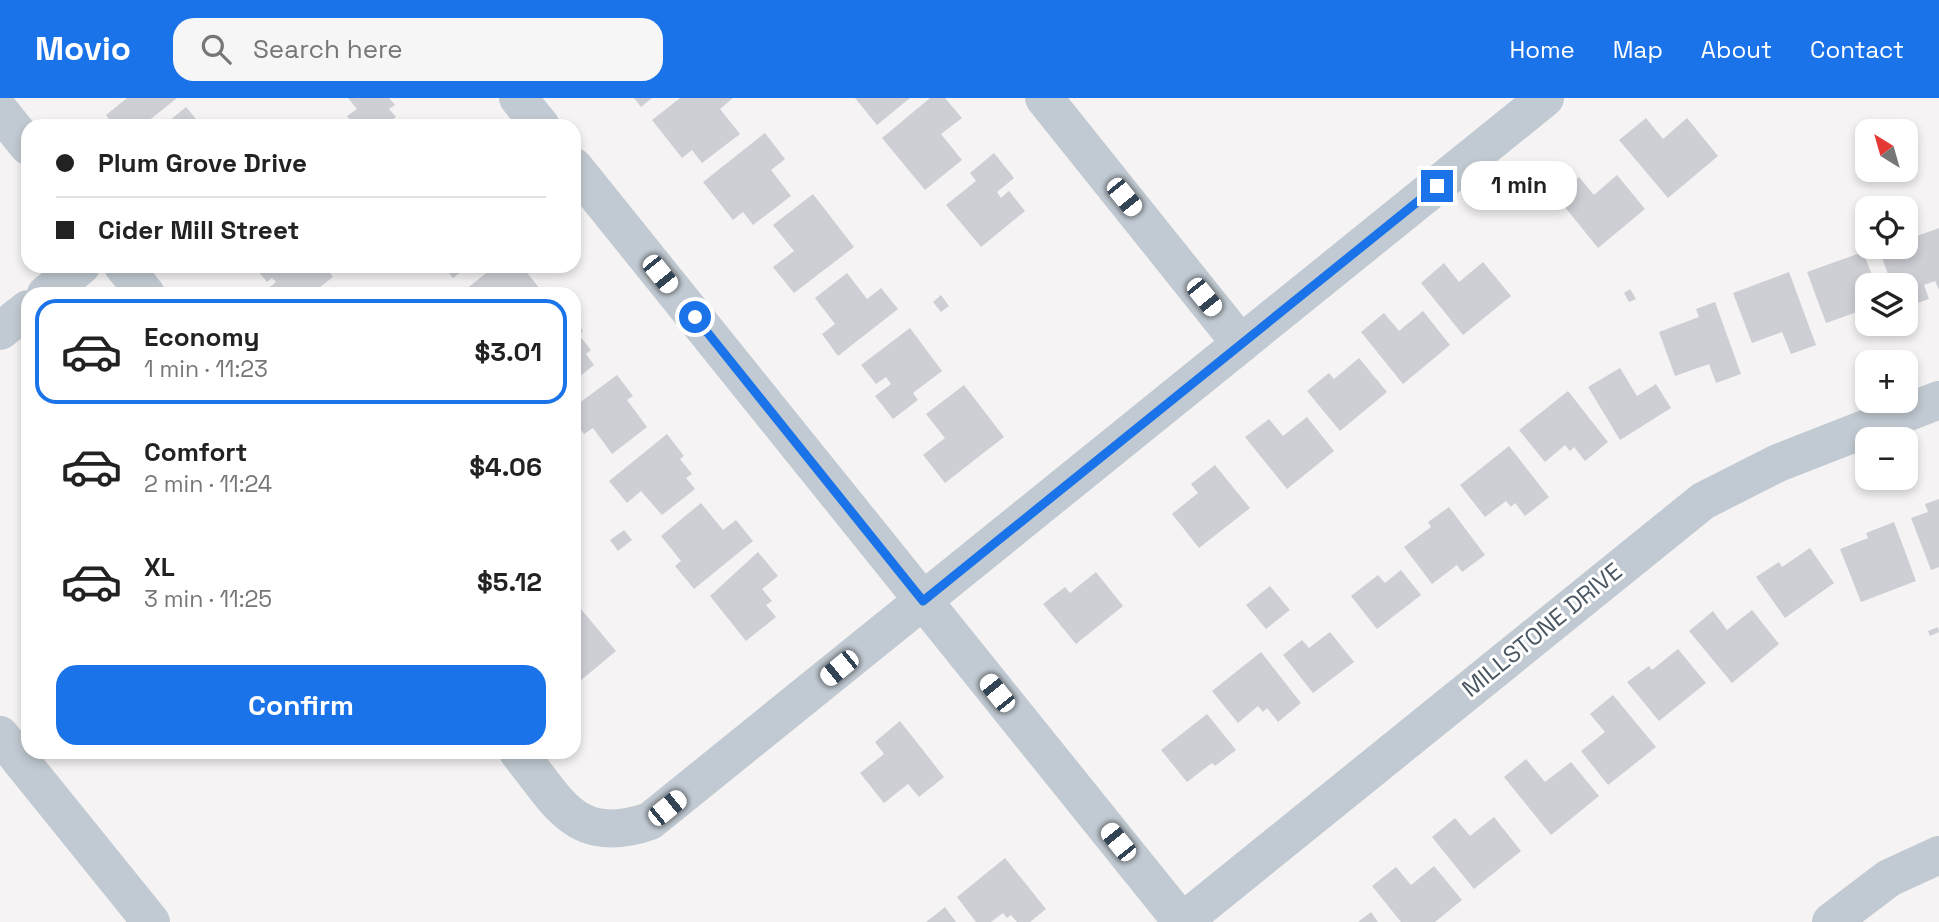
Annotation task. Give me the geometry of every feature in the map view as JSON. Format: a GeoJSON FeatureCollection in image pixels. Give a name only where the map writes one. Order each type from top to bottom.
{"type":"FeatureCollection","features":[{"type":"Feature","properties":{"kind":"street"},"geometry":{"type":"LineString","coordinates":[[518,98],[535,119]]}},
{"type":"Feature","properties":{"kind":"street"},"geometry":{"type":"LineString","coordinates":[[1044,98],[1241,344]]}},
{"type":"Feature","properties":{"kind":"street"},"geometry":{"type":"LineString","coordinates":[[524,759],[574,818],[589,827],[607,830],[628,828],[649,821],[1545,98]]}},
{"type":"Feature","properties":{"kind":"street"},"geometry":{"type":"LineString","coordinates":[[0,111],[21,137]]}},
{"type":"Feature","properties":{"kind":"street"},"geometry":{"type":"LineString","coordinates":[[581,176],[1182,922]]}},
{"type":"Feature","properties":{"kind":"street"},"geometry":{"type":"LineString","coordinates":[[55,287],[72,273]]}},
{"type":"Feature","properties":{"kind":"street"},"geometry":{"type":"LineString","coordinates":[[129,273],[140,287]]}},
{"type":"Feature","properties":{"kind":"street"},"geometry":{"type":"LineString","coordinates":[[0,331],[21,314]]}},
{"type":"Feature","properties":{"kind":"street","name":"MILLSTONE DRIVE"},"geometry":{"type":"LineString","coordinates":[[1182,922],[1703,501],[1778,463],[1939,400]]}},
{"type":"Feature","properties":{"kind":"street"},"geometry":{"type":"LineString","coordinates":[[0,735],[151,922]]}},
{"type":"Feature","properties":{"kind":"street"},"geometry":{"type":"LineString","coordinates":[[1831,922],[1889,878],[1939,855]]}},
{"type":"Feature","properties":{"kind":"building"},"geometry":{"type":"Polygon","coordinates":[[[127,98],[177,98],[151,119],[109,119],[106,115],[127,98]]]}},
{"type":"Feature","properties":{"kind":"building"},"geometry":{"type":"Polygon","coordinates":[[[348,98],[389,98],[395,105],[389,109],[396,117],[349,119],[347,116],[357,109],[348,98]]]}},
{"type":"Feature","properties":{"kind":"building"},"geometry":{"type":"Polygon","coordinates":[[[634,98],[652,98],[641,107],[634,98]]]}},
{"type":"Feature","properties":{"kind":"building"},"geometry":{"type":"Polygon","coordinates":[[[680,98],[733,98],[720,109],[740,134],[702,163],[692,150],[682,158],[652,120],[680,98]]]}},
{"type":"Feature","properties":{"kind":"building"},"geometry":{"type":"Polygon","coordinates":[[[855,98],[910,98],[877,125],[855,98]]]}},
{"type":"Feature","properties":{"kind":"building"},"geometry":{"type":"Polygon","coordinates":[[[930,98],[945,98],[962,118],[941,134],[962,160],[925,190],[882,138],[930,98]]]}},
{"type":"Feature","properties":{"kind":"building"},"geometry":{"type":"Polygon","coordinates":[[[186,107],[196,119],[171,119],[186,107]]]}},
{"type":"Feature","properties":{"kind":"building"},"geometry":{"type":"Polygon","coordinates":[[[1646,118],[1663,139],[1687,118],[1718,156],[1668,198],[1619,140],[1646,118]]]}},
{"type":"Feature","properties":{"kind":"building"},"geometry":{"type":"Polygon","coordinates":[[[765,133],[785,159],[771,170],[791,196],[753,225],[743,212],[733,220],[703,182],[765,133]]]}},
{"type":"Feature","properties":{"kind":"building"},"geometry":{"type":"Polygon","coordinates":[[[994,153],[1014,178],[997,192],[1001,198],[1009,191],[1025,211],[981,247],[946,205],[976,181],[970,173],[994,153]]]}},
{"type":"Feature","properties":{"kind":"building"},"geometry":{"type":"Polygon","coordinates":[[[1617,175],[1645,209],[1598,248],[1556,196],[1579,177],[1594,195],[1617,175]]]}},
{"type":"Feature","properties":{"kind":"building"},"geometry":{"type":"Polygon","coordinates":[[[813,194],[854,247],[794,293],[773,267],[794,251],[773,225],[813,194]]]}},
{"type":"Feature","properties":{"kind":"building"},"geometry":{"type":"Polygon","coordinates":[[[1939,228],[1939,290],[1935,281],[1924,285],[1929,299],[1918,303],[1918,273],[1888,273],[1882,259],[1918,259],[1918,236],[1939,228]]]}},
{"type":"Feature","properties":{"kind":"building"},"geometry":{"type":"Polygon","coordinates":[[[1855,255],[1855,259],[1866,259],[1871,273],[1855,273],[1855,313],[1826,323],[1807,272],[1855,255]]]}},
{"type":"Feature","properties":{"kind":"building"},"geometry":{"type":"Polygon","coordinates":[[[1483,262],[1511,296],[1463,335],[1421,283],[1444,263],[1459,282],[1483,262]]]}},
{"type":"Feature","properties":{"kind":"building"},"geometry":{"type":"Polygon","coordinates":[[[1789,272],[1816,345],[1791,354],[1782,332],[1752,343],[1733,293],[1789,272]]]}},
{"type":"Feature","properties":{"kind":"building"},"geometry":{"type":"Polygon","coordinates":[[[260,273],[330,273],[333,277],[320,287],[270,287],[276,282],[272,278],[267,282],[260,273]]]}},
{"type":"Feature","properties":{"kind":"building"},"geometry":{"type":"Polygon","coordinates":[[[486,273],[529,273],[538,287],[469,287],[486,273]]]}},
{"type":"Feature","properties":{"kind":"building"},"geometry":{"type":"Polygon","coordinates":[[[847,273],[867,299],[881,288],[898,309],[838,356],[822,334],[835,324],[815,298],[847,273]]]}},
{"type":"Feature","properties":{"kind":"building"},"geometry":{"type":"Polygon","coordinates":[[[1630,289],[1636,299],[1629,302],[1624,293],[1630,289]]]}},
{"type":"Feature","properties":{"kind":"building"},"geometry":{"type":"Polygon","coordinates":[[[941,295],[949,306],[941,312],[933,302],[941,295]]]}},
{"type":"Feature","properties":{"kind":"building"},"geometry":{"type":"Polygon","coordinates":[[[1715,302],[1741,374],[1716,383],[1709,364],[1675,376],[1659,332],[1699,317],[1696,309],[1715,302]]]}},
{"type":"Feature","properties":{"kind":"building"},"geometry":{"type":"Polygon","coordinates":[[[1423,311],[1450,345],[1403,384],[1361,332],[1384,313],[1399,331],[1423,311]]]}},
{"type":"Feature","properties":{"kind":"building"},"geometry":{"type":"Polygon","coordinates":[[[910,328],[942,371],[913,393],[918,400],[893,419],[875,396],[891,384],[886,377],[876,384],[861,365],[910,328]]]}},
{"type":"Feature","properties":{"kind":"building"},"geometry":{"type":"Polygon","coordinates":[[[581,338],[591,350],[586,354],[594,365],[581,375],[581,338]]]}},
{"type":"Feature","properties":{"kind":"building"},"geometry":{"type":"Polygon","coordinates":[[[1359,358],[1387,392],[1340,431],[1307,391],[1329,373],[1334,379],[1359,358]]]}},
{"type":"Feature","properties":{"kind":"building"},"geometry":{"type":"Polygon","coordinates":[[[1620,368],[1637,396],[1656,384],[1671,408],[1620,440],[1588,387],[1620,368]]]}},
{"type":"Feature","properties":{"kind":"building"},"geometry":{"type":"Polygon","coordinates":[[[617,375],[633,396],[627,400],[647,427],[612,454],[593,428],[584,434],[581,430],[581,402],[617,375]]]}},
{"type":"Feature","properties":{"kind":"building"},"geometry":{"type":"Polygon","coordinates":[[[964,385],[1004,437],[945,483],[923,455],[945,438],[926,414],[964,385]]]}},
{"type":"Feature","properties":{"kind":"building"},"geometry":{"type":"Polygon","coordinates":[[[1568,391],[1608,442],[1585,461],[1574,447],[1570,451],[1565,445],[1545,462],[1519,430],[1568,391]]]}},
{"type":"Feature","properties":{"kind":"building"},"geometry":{"type":"Polygon","coordinates":[[[1307,417],[1334,451],[1287,489],[1245,437],[1269,419],[1283,436],[1307,417]]]}},
{"type":"Feature","properties":{"kind":"building"},"geometry":{"type":"Polygon","coordinates":[[[667,434],[684,456],[680,459],[692,474],[686,478],[695,489],[662,515],[641,491],[627,503],[609,481],[667,434]]]}},
{"type":"Feature","properties":{"kind":"building"},"geometry":{"type":"Polygon","coordinates":[[[1509,446],[1549,497],[1525,516],[1515,503],[1511,507],[1506,501],[1485,517],[1460,485],[1509,446]]]}},
{"type":"Feature","properties":{"kind":"building"},"geometry":{"type":"Polygon","coordinates":[[[1215,465],[1250,508],[1199,548],[1172,514],[1198,493],[1191,484],[1215,465]]]}},
{"type":"Feature","properties":{"kind":"building"},"geometry":{"type":"Polygon","coordinates":[[[1939,499],[1939,567],[1931,570],[1911,518],[1928,512],[1925,504],[1939,499]]]}},
{"type":"Feature","properties":{"kind":"building"},"geometry":{"type":"Polygon","coordinates":[[[701,503],[723,530],[736,520],[753,541],[694,589],[675,566],[681,561],[661,536],[701,503]]]}},
{"type":"Feature","properties":{"kind":"building"},"geometry":{"type":"Polygon","coordinates":[[[1449,507],[1485,555],[1462,572],[1457,565],[1432,584],[1404,547],[1431,527],[1428,522],[1449,507]]]}},
{"type":"Feature","properties":{"kind":"building"},"geometry":{"type":"Polygon","coordinates":[[[1894,522],[1916,581],[1861,602],[1840,549],[1868,538],[1866,533],[1894,522]]]}},
{"type":"Feature","properties":{"kind":"building"},"geometry":{"type":"Polygon","coordinates":[[[624,530],[632,540],[618,551],[610,540],[624,530]]]}},
{"type":"Feature","properties":{"kind":"building"},"geometry":{"type":"Polygon","coordinates":[[[1810,548],[1834,583],[1785,618],[1756,577],[1779,562],[1782,567],[1810,548]]]}},
{"type":"Feature","properties":{"kind":"building"},"geometry":{"type":"Polygon","coordinates":[[[758,552],[778,576],[762,589],[772,601],[766,605],[776,617],[746,641],[710,596],[758,552]]]}},
{"type":"Feature","properties":{"kind":"building"},"geometry":{"type":"Polygon","coordinates":[[[1401,570],[1421,595],[1377,629],[1351,596],[1378,575],[1385,583],[1401,570]]]}},
{"type":"Feature","properties":{"kind":"building"},"geometry":{"type":"Polygon","coordinates":[[[1096,572],[1123,606],[1076,644],[1043,604],[1065,587],[1070,593],[1096,572]]]}},
{"type":"Feature","properties":{"kind":"building"},"geometry":{"type":"Polygon","coordinates":[[[1270,586],[1290,610],[1266,629],[1246,605],[1270,586]]]}},
{"type":"Feature","properties":{"kind":"building"},"geometry":{"type":"Polygon","coordinates":[[[581,609],[616,651],[581,680],[581,609]]]}},
{"type":"Feature","properties":{"kind":"building"},"geometry":{"type":"Polygon","coordinates":[[[1752,610],[1779,644],[1732,683],[1689,631],[1713,611],[1727,630],[1752,610]]]}},
{"type":"Feature","properties":{"kind":"building"},"geometry":{"type":"Polygon","coordinates":[[[1938,627],[1939,632],[1930,636],[1928,631],[1938,627]]]}},
{"type":"Feature","properties":{"kind":"building"},"geometry":{"type":"Polygon","coordinates":[[[1330,632],[1354,662],[1313,693],[1283,655],[1302,640],[1309,648],[1330,632]]]}},
{"type":"Feature","properties":{"kind":"building"},"geometry":{"type":"Polygon","coordinates":[[[1678,649],[1706,683],[1659,721],[1627,682],[1649,666],[1652,670],[1678,649]]]}},
{"type":"Feature","properties":{"kind":"building"},"geometry":{"type":"Polygon","coordinates":[[[1261,652],[1301,703],[1278,722],[1267,708],[1263,712],[1258,706],[1238,723],[1212,691],[1261,652]]]}},
{"type":"Feature","properties":{"kind":"building"},"geometry":{"type":"Polygon","coordinates":[[[1613,695],[1656,747],[1608,785],[1581,751],[1605,732],[1590,714],[1613,695]]]}},
{"type":"Feature","properties":{"kind":"building"},"geometry":{"type":"Polygon","coordinates":[[[1207,714],[1236,750],[1215,766],[1212,763],[1187,782],[1161,750],[1207,714]]]}},
{"type":"Feature","properties":{"kind":"building"},"geometry":{"type":"Polygon","coordinates":[[[900,721],[944,777],[919,797],[908,784],[884,803],[860,773],[884,754],[875,742],[900,721]]]}},
{"type":"Feature","properties":{"kind":"building"},"geometry":{"type":"Polygon","coordinates":[[[1526,759],[1545,782],[1571,762],[1599,796],[1551,835],[1504,777],[1526,759]]]}},
{"type":"Feature","properties":{"kind":"building"},"geometry":{"type":"Polygon","coordinates":[[[1494,817],[1521,851],[1474,889],[1432,837],[1455,818],[1470,836],[1494,817]]]}},
{"type":"Feature","properties":{"kind":"building"},"geometry":{"type":"Polygon","coordinates":[[[1005,858],[1046,909],[1030,922],[1017,922],[1011,915],[1007,918],[1003,913],[991,922],[976,922],[957,897],[1005,858]]]}},
{"type":"Feature","properties":{"kind":"building"},"geometry":{"type":"Polygon","coordinates":[[[1434,866],[1462,900],[1435,922],[1401,922],[1372,886],[1396,867],[1411,885],[1434,866]]]}},
{"type":"Feature","properties":{"kind":"building"},"geometry":{"type":"Polygon","coordinates":[[[945,907],[956,922],[926,922],[945,907]]]}},
{"type":"Feature","properties":{"kind":"building"},"geometry":{"type":"Polygon","coordinates":[[[1371,912],[1378,922],[1358,922],[1371,912]]]}},
{"type":"Feature","properties":{"kind":"route"},"geometry":{"type":"LineString","coordinates":[[695,317],[923,601],[1437,186]]}}]}
